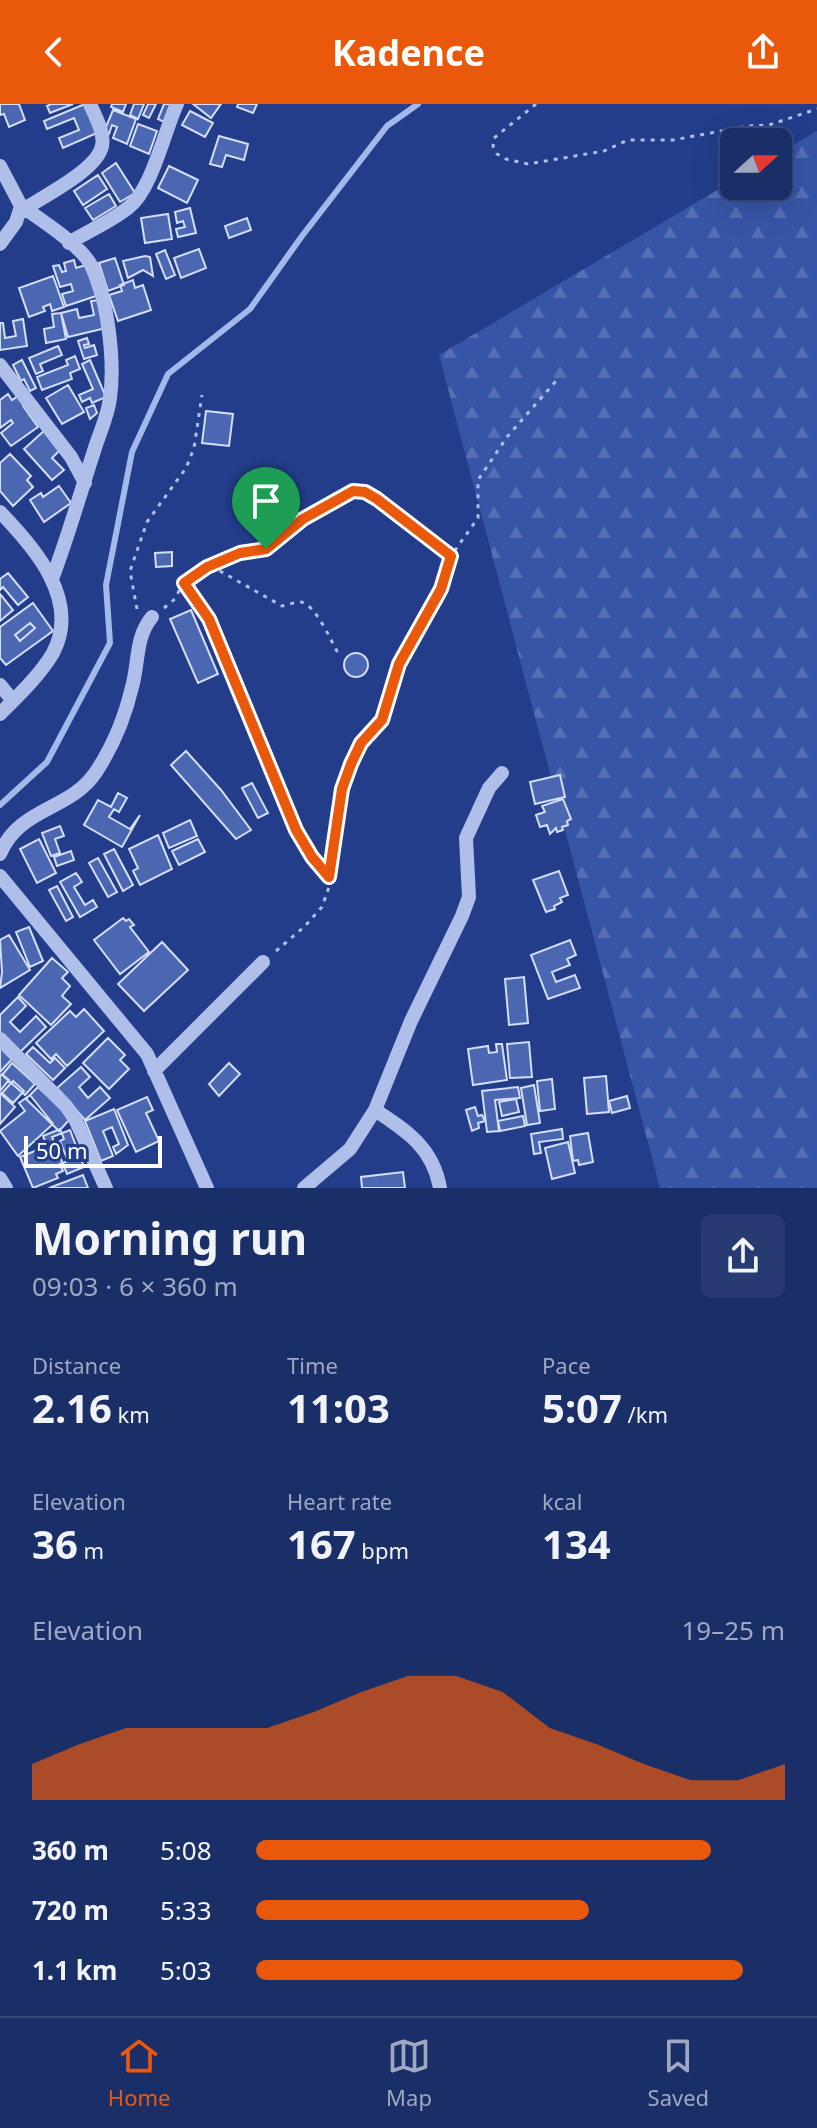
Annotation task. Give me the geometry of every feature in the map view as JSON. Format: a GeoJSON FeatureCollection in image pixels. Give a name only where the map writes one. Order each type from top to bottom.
{"type":"FeatureCollection","features":[{"type":"Feature","properties":{"kind":"street"},"geometry":{"type":"LineString","coordinates":[[0,244],[23,207],[93,164],[102,145],[100,127],[90,104]]}},
{"type":"Feature","properties":{"kind":"street"},"geometry":{"type":"LineString","coordinates":[[69,243],[129,208],[137,199],[145,187],[177,104]]}},
{"type":"Feature","properties":{"kind":"street"},"geometry":{"type":"LineString","coordinates":[[0,166],[23,207],[90,264],[101,294],[108,334],[112,378],[110,402],[52,579]]}},
{"type":"Feature","properties":{"kind":"street"},"geometry":{"type":"LineString","coordinates":[[0,365],[71,457],[85,483]]}},
{"type":"Feature","properties":{"kind":"street"},"geometry":{"type":"LineString","coordinates":[[0,512],[36,550],[52,579],[61,622],[53,652],[0,714]]}},
{"type":"Feature","properties":{"kind":"street"},"geometry":{"type":"LineString","coordinates":[[0,854],[22,823],[80,792],[96,772],[125,712],[133,686],[142,631],[152,617]]}},
{"type":"Feature","properties":{"kind":"street"},"geometry":{"type":"LineString","coordinates":[[0,685],[13,701]]}},
{"type":"Feature","properties":{"kind":"street"},"geometry":{"type":"LineString","coordinates":[[304,1188],[350,1149],[375,1110],[411,1021],[462,916],[469,897],[466,838],[489,788],[502,773]]}},
{"type":"Feature","properties":{"kind":"street"},"geometry":{"type":"LineString","coordinates":[[0,876],[55,946],[133,1035],[154,1071],[207,1188]]}},
{"type":"Feature","properties":{"kind":"street"},"geometry":{"type":"LineString","coordinates":[[154,1071],[263,962]]}},
{"type":"Feature","properties":{"kind":"street"},"geometry":{"type":"LineString","coordinates":[[0,1039],[66,1106],[106,1188]]}},
{"type":"Feature","properties":{"kind":"street"},"geometry":{"type":"LineString","coordinates":[[375,1110],[418,1141],[437,1172],[440,1188]]}},
{"type":"Feature","properties":{"kind":"street"},"geometry":{"type":"LineString","coordinates":[[0,1178],[6,1188]]}},
{"type":"Feature","properties":{"kind":"path"},"geometry":{"type":"LineString","coordinates":[[536,104],[494,138],[493,146],[497,154],[528,164],[604,151],[628,140],[699,137],[748,126],[769,125],[817,109]]}},
{"type":"Feature","properties":{"kind":"path"},"geometry":{"type":"LineString","coordinates":[[263,962],[322,907],[342,789],[361,743],[382,720],[399,664],[441,589],[451,556],[478,518],[478,480],[507,437],[556,381]]}},
{"type":"Feature","properties":{"kind":"path"},"geometry":{"type":"LineString","coordinates":[[142,631],[130,571],[147,522],[186,468],[194,448],[202,395]]}},
{"type":"Feature","properties":{"kind":"path"},"geometry":{"type":"LineString","coordinates":[[152,617],[175,599],[184,583],[211,566],[240,553],[266,549],[303,519],[353,491],[365,492],[377,499],[451,556]]}},
{"type":"Feature","properties":{"kind":"path"},"geometry":{"type":"LineString","coordinates":[[211,566],[282,606],[296,602],[307,605],[338,653]]}},
{"type":"Feature","properties":{"kind":"path"},"geometry":{"type":"LineString","coordinates":[[184,583],[209,619],[296,830],[312,857],[329,877]]}},
{"type":"Feature","properties":{"kind":"green space"},"geometry":{"type":"Polygon","coordinates":[[[817,131],[817,1188],[660,1188],[439,355],[720,188],[720,200],[792,200],[792,146],[817,131]]]}},
{"type":"Feature","properties":{"kind":"building"},"geometry":{"type":"Polygon","coordinates":[[[0,104],[19,104],[25,120],[9,127],[4,114],[0,115],[0,104]]]}},
{"type":"Feature","properties":{"kind":"building"},"geometry":{"type":"Polygon","coordinates":[[[73,104],[50,113],[47,106],[73,104]]]}},
{"type":"Feature","properties":{"kind":"building"},"geometry":{"type":"Polygon","coordinates":[[[85,104],[97,133],[63,148],[59,138],[79,130],[74,118],[47,129],[44,121],[85,104]]]}},
{"type":"Feature","properties":{"kind":"building"},"geometry":{"type":"Polygon","coordinates":[[[112,104],[126,104],[123,112],[111,107],[112,104]]]}},
{"type":"Feature","properties":{"kind":"building"},"geometry":{"type":"Polygon","coordinates":[[[134,104],[144,104],[138,119],[130,115],[134,104]]]}},
{"type":"Feature","properties":{"kind":"building"},"geometry":{"type":"Polygon","coordinates":[[[148,104],[156,104],[149,118],[143,115],[148,104]]]}},
{"type":"Feature","properties":{"kind":"building"},"geometry":{"type":"Polygon","coordinates":[[[164,104],[172,104],[164,122],[158,119],[164,104]]]}},
{"type":"Feature","properties":{"kind":"building"},"geometry":{"type":"Polygon","coordinates":[[[193,104],[221,104],[211,118],[193,104]]]}},
{"type":"Feature","properties":{"kind":"building"},"geometry":{"type":"Polygon","coordinates":[[[238,104],[257,104],[253,113],[237,107],[238,104]]]}},
{"type":"Feature","properties":{"kind":"building"},"geometry":{"type":"Polygon","coordinates":[[[113,110],[136,119],[127,144],[113,138],[117,127],[112,125],[109,134],[104,132],[113,110]]]}},
{"type":"Feature","properties":{"kind":"building"},"geometry":{"type":"Polygon","coordinates":[[[190,111],[213,123],[205,137],[182,125],[190,111]]]}},
{"type":"Feature","properties":{"kind":"building"},"geometry":{"type":"Polygon","coordinates":[[[138,124],[157,131],[149,154],[130,146],[138,124]]]}},
{"type":"Feature","properties":{"kind":"building"},"geometry":{"type":"Polygon","coordinates":[[[219,136],[248,144],[244,160],[226,155],[222,167],[210,164],[219,136]]]}},
{"type":"Feature","properties":{"kind":"building"},"geometry":{"type":"Polygon","coordinates":[[[116,163],[135,193],[120,202],[102,173],[116,163]]]}},
{"type":"Feature","properties":{"kind":"building"},"geometry":{"type":"Polygon","coordinates":[[[169,166],[198,180],[187,203],[158,188],[169,166]]]}},
{"type":"Feature","properties":{"kind":"building"},"geometry":{"type":"Polygon","coordinates":[[[98,175],[107,189],[83,205],[74,191],[98,175]]]}},
{"type":"Feature","properties":{"kind":"building"},"geometry":{"type":"Polygon","coordinates":[[[109,194],[116,206],[93,220],[85,208],[109,194]]]}},
{"type":"Feature","properties":{"kind":"building"},"geometry":{"type":"Polygon","coordinates":[[[190,208],[196,233],[178,237],[176,229],[185,227],[183,221],[177,223],[175,212],[190,208]]]}},
{"type":"Feature","properties":{"kind":"building"},"geometry":{"type":"Polygon","coordinates":[[[168,214],[172,239],[145,243],[141,218],[168,214]]]}},
{"type":"Feature","properties":{"kind":"building"},"geometry":{"type":"Polygon","coordinates":[[[247,218],[251,230],[229,238],[225,226],[247,218]]]}},
{"type":"Feature","properties":{"kind":"building"},"geometry":{"type":"Polygon","coordinates":[[[199,249],[206,268],[181,278],[174,258],[199,249]]]}},
{"type":"Feature","properties":{"kind":"building"},"geometry":{"type":"Polygon","coordinates":[[[165,250],[175,275],[166,279],[156,254],[165,250]]]}},
{"type":"Feature","properties":{"kind":"building"},"geometry":{"type":"Polygon","coordinates":[[[150,257],[153,276],[143,270],[128,278],[123,261],[150,257]]]}},
{"type":"Feature","properties":{"kind":"building"},"geometry":{"type":"Polygon","coordinates":[[[115,258],[124,285],[108,291],[99,263],[115,258]]]}},
{"type":"Feature","properties":{"kind":"building"},"geometry":{"type":"Polygon","coordinates":[[[74,260],[76,268],[86,265],[96,296],[66,306],[62,294],[73,291],[71,284],[60,287],[53,266],[59,265],[62,272],[66,271],[64,263],[74,260]]]}},
{"type":"Feature","properties":{"kind":"building"},"geometry":{"type":"Polygon","coordinates":[[[53,276],[64,307],[52,311],[50,304],[43,307],[45,311],[29,317],[19,288],[53,276]]]}},
{"type":"Feature","properties":{"kind":"building"},"geometry":{"type":"Polygon","coordinates":[[[133,280],[135,288],[143,285],[151,310],[118,321],[109,295],[122,291],[120,285],[133,280]]]}},
{"type":"Feature","properties":{"kind":"building"},"geometry":{"type":"Polygon","coordinates":[[[99,300],[106,328],[68,337],[61,313],[77,309],[79,318],[94,315],[91,301],[99,300]]]}},
{"type":"Feature","properties":{"kind":"building"},"geometry":{"type":"Polygon","coordinates":[[[61,313],[66,339],[46,343],[44,329],[54,327],[52,314],[61,313]]]}},
{"type":"Feature","properties":{"kind":"building"},"geometry":{"type":"Polygon","coordinates":[[[23,319],[27,346],[0,350],[0,323],[3,323],[5,338],[16,336],[13,321],[23,319]]]}},
{"type":"Feature","properties":{"kind":"building"},"geometry":{"type":"Polygon","coordinates":[[[87,338],[89,344],[84,345],[85,348],[94,345],[97,355],[84,359],[78,341],[87,338]]]}},
{"type":"Feature","properties":{"kind":"building"},"geometry":{"type":"Polygon","coordinates":[[[58,346],[62,355],[40,364],[43,371],[36,374],[29,358],[58,346]]]}},
{"type":"Feature","properties":{"kind":"building"},"geometry":{"type":"Polygon","coordinates":[[[75,356],[80,369],[70,373],[72,379],[42,390],[37,377],[68,365],[66,360],[75,356]]]}},
{"type":"Feature","properties":{"kind":"building"},"geometry":{"type":"Polygon","coordinates":[[[22,360],[36,388],[30,391],[13,365],[22,360]]]}},
{"type":"Feature","properties":{"kind":"building"},"geometry":{"type":"Polygon","coordinates":[[[90,360],[106,397],[92,403],[90,398],[82,402],[79,395],[93,389],[82,364],[90,360]]]}},
{"type":"Feature","properties":{"kind":"building"},"geometry":{"type":"Polygon","coordinates":[[[68,385],[84,412],[62,424],[46,398],[68,385]]]}},
{"type":"Feature","properties":{"kind":"building"},"geometry":{"type":"Polygon","coordinates":[[[8,394],[12,400],[21,394],[27,403],[23,406],[38,427],[11,446],[1,433],[13,423],[11,420],[0,428],[0,400],[8,394]]]}},
{"type":"Feature","properties":{"kind":"building"},"geometry":{"type":"Polygon","coordinates":[[[94,405],[97,413],[90,419],[86,408],[94,405]]]}},
{"type":"Feature","properties":{"kind":"building"},"geometry":{"type":"Polygon","coordinates":[[[206,411],[233,414],[229,446],[202,443],[206,411]]]}},
{"type":"Feature","properties":{"kind":"building"},"geometry":{"type":"Polygon","coordinates":[[[45,430],[62,448],[52,458],[64,470],[52,480],[24,449],[45,430]]]}},
{"type":"Feature","properties":{"kind":"building"},"geometry":{"type":"Polygon","coordinates":[[[10,454],[31,476],[27,480],[33,487],[13,506],[0,491],[0,463],[10,454]]]}},
{"type":"Feature","properties":{"kind":"building"},"geometry":{"type":"Polygon","coordinates":[[[59,486],[71,503],[44,522],[30,500],[41,493],[43,497],[59,486]]]}},
{"type":"Feature","properties":{"kind":"building"},"geometry":{"type":"Polygon","coordinates":[[[172,552],[172,566],[156,567],[155,553],[172,552]]]}},
{"type":"Feature","properties":{"kind":"building"},"geometry":{"type":"Polygon","coordinates":[[[8,573],[28,597],[18,605],[3,587],[0,590],[0,579],[8,573]]]}},
{"type":"Feature","properties":{"kind":"building"},"geometry":{"type":"Polygon","coordinates":[[[0,594],[13,610],[0,621],[0,594]]]}},
{"type":"Feature","properties":{"kind":"building"},"geometry":{"type":"Polygon","coordinates":[[[33,603],[53,631],[6,665],[0,658],[0,627],[33,603]],[[30,623],[15,635],[20,641],[35,628],[30,623]]]}},
{"type":"Feature","properties":{"kind":"building"},"geometry":{"type":"Polygon","coordinates":[[[191,610],[218,674],[198,683],[170,619],[191,610]]]}},
{"type":"Feature","properties":{"kind":"building"},"geometry":{"type":"Polygon","coordinates":[[[30,623],[35,628],[20,641],[15,635],[30,623]]]}},
{"type":"Feature","properties":{"kind":"building"},"geometry":{"type":"Polygon","coordinates":[[[356,653],[364,657],[368,665],[364,673],[356,677],[348,673],[344,665],[348,657],[356,653]]]}},
{"type":"Feature","properties":{"kind":"building"},"geometry":{"type":"Polygon","coordinates":[[[186,751],[251,830],[236,839],[171,765],[186,751]]]}},
{"type":"Feature","properties":{"kind":"building"},"geometry":{"type":"Polygon","coordinates":[[[560,775],[565,797],[535,804],[530,782],[560,775]]]}},
{"type":"Feature","properties":{"kind":"building"},"geometry":{"type":"Polygon","coordinates":[[[252,783],[268,813],[258,818],[242,788],[252,783]]]}},
{"type":"Feature","properties":{"kind":"building"},"geometry":{"type":"Polygon","coordinates":[[[118,793],[127,798],[119,812],[114,809],[109,817],[130,829],[140,815],[122,847],[84,825],[98,800],[111,807],[118,793]]]}},
{"type":"Feature","properties":{"kind":"building"},"geometry":{"type":"Polygon","coordinates":[[[563,799],[571,819],[567,821],[568,825],[562,827],[563,830],[557,832],[556,828],[550,834],[547,825],[540,827],[536,815],[545,812],[542,806],[563,799]]]}},
{"type":"Feature","properties":{"kind":"building"},"geometry":{"type":"Polygon","coordinates":[[[190,820],[197,836],[169,848],[163,833],[190,820]]]}},
{"type":"Feature","properties":{"kind":"building"},"geometry":{"type":"Polygon","coordinates":[[[60,826],[64,836],[55,839],[60,853],[51,856],[42,833],[60,826]]]}},
{"type":"Feature","properties":{"kind":"building"},"geometry":{"type":"Polygon","coordinates":[[[158,835],[172,869],[140,885],[133,871],[138,868],[129,849],[158,835]]]}},
{"type":"Feature","properties":{"kind":"building"},"geometry":{"type":"Polygon","coordinates":[[[39,839],[56,873],[37,883],[20,849],[39,839]]]}},
{"type":"Feature","properties":{"kind":"building"},"geometry":{"type":"Polygon","coordinates":[[[198,839],[205,852],[179,865],[172,851],[198,839]]]}},
{"type":"Feature","properties":{"kind":"building"},"geometry":{"type":"Polygon","coordinates":[[[114,849],[133,885],[123,891],[104,854],[114,849]]]}},
{"type":"Feature","properties":{"kind":"building"},"geometry":{"type":"Polygon","coordinates":[[[71,851],[74,860],[57,866],[54,857],[71,851]]]}},
{"type":"Feature","properties":{"kind":"building"},"geometry":{"type":"Polygon","coordinates":[[[98,858],[117,892],[108,897],[89,863],[98,858]]]}},
{"type":"Feature","properties":{"kind":"building"},"geometry":{"type":"Polygon","coordinates":[[[559,871],[568,895],[560,898],[562,902],[554,906],[555,909],[546,912],[533,880],[559,871]]]}},
{"type":"Feature","properties":{"kind":"building"},"geometry":{"type":"Polygon","coordinates":[[[76,873],[82,882],[74,887],[85,905],[93,900],[97,907],[80,917],[60,882],[76,873]]]}},
{"type":"Feature","properties":{"kind":"building"},"geometry":{"type":"Polygon","coordinates":[[[57,886],[73,917],[66,921],[49,890],[57,886]]]}},
{"type":"Feature","properties":{"kind":"building"},"geometry":{"type":"Polygon","coordinates":[[[123,918],[134,925],[130,927],[149,952],[120,974],[94,940],[123,918]]]}},
{"type":"Feature","properties":{"kind":"building"},"geometry":{"type":"Polygon","coordinates":[[[29,927],[43,961],[30,967],[16,932],[29,927]]]}},
{"type":"Feature","properties":{"kind":"building"},"geometry":{"type":"Polygon","coordinates":[[[9,935],[30,970],[0,988],[0,940],[9,935]]]}},
{"type":"Feature","properties":{"kind":"building"},"geometry":{"type":"Polygon","coordinates":[[[570,940],[576,955],[567,959],[570,965],[552,972],[556,982],[575,975],[580,988],[548,999],[531,955],[570,940]]]}},
{"type":"Feature","properties":{"kind":"building"},"geometry":{"type":"Polygon","coordinates":[[[162,942],[188,970],[144,1011],[118,984],[162,942]]]}},
{"type":"Feature","properties":{"kind":"building"},"geometry":{"type":"Polygon","coordinates":[[[52,958],[68,972],[62,978],[70,986],[62,996],[71,1004],[51,1025],[19,995],[52,958]]]}},
{"type":"Feature","properties":{"kind":"building"},"geometry":{"type":"Polygon","coordinates":[[[524,977],[528,1023],[509,1025],[505,979],[524,977]]]}},
{"type":"Feature","properties":{"kind":"building"},"geometry":{"type":"Polygon","coordinates":[[[18,997],[26,1006],[10,1022],[20,1032],[36,1016],[46,1027],[19,1053],[0,1033],[0,1015],[18,997]]]}},
{"type":"Feature","properties":{"kind":"building"},"geometry":{"type":"Polygon","coordinates":[[[84,1009],[104,1031],[67,1066],[56,1054],[51,1059],[36,1043],[70,1011],[76,1017],[84,1009]]]}},
{"type":"Feature","properties":{"kind":"building"},"geometry":{"type":"Polygon","coordinates":[[[108,1038],[125,1055],[120,1060],[129,1069],[109,1089],[83,1063],[108,1038]]]}},
{"type":"Feature","properties":{"kind":"building"},"geometry":{"type":"Polygon","coordinates":[[[529,1042],[532,1077],[510,1078],[507,1044],[529,1042]]]}},
{"type":"Feature","properties":{"kind":"building"},"geometry":{"type":"Polygon","coordinates":[[[0,1044],[14,1057],[0,1072],[0,1044]]]}},
{"type":"Feature","properties":{"kind":"building"},"geometry":{"type":"Polygon","coordinates":[[[496,1044],[502,1044],[507,1080],[473,1085],[468,1049],[488,1046],[489,1053],[497,1052],[496,1044]]]}},
{"type":"Feature","properties":{"kind":"building"},"geometry":{"type":"Polygon","coordinates":[[[33,1047],[50,1063],[55,1058],[65,1068],[53,1080],[26,1054],[33,1047]]]}},
{"type":"Feature","properties":{"kind":"building"},"geometry":{"type":"Polygon","coordinates":[[[12,1063],[35,1084],[25,1095],[2,1075],[12,1063]]]}},
{"type":"Feature","properties":{"kind":"building"},"geometry":{"type":"Polygon","coordinates":[[[229,1063],[240,1074],[219,1096],[209,1084],[229,1063]]]}},
{"type":"Feature","properties":{"kind":"building"},"geometry":{"type":"Polygon","coordinates":[[[81,1067],[90,1077],[79,1087],[88,1098],[100,1087],[110,1098],[85,1120],[57,1088],[81,1067]]]}},
{"type":"Feature","properties":{"kind":"building"},"geometry":{"type":"Polygon","coordinates":[[[2,1074],[9,1080],[0,1091],[0,1076],[2,1074]]]}},
{"type":"Feature","properties":{"kind":"building"},"geometry":{"type":"Polygon","coordinates":[[[606,1076],[609,1112],[587,1114],[584,1078],[606,1076]]]}},
{"type":"Feature","properties":{"kind":"building"},"geometry":{"type":"Polygon","coordinates":[[[552,1079],[555,1109],[540,1111],[537,1081],[552,1079]]]}},
{"type":"Feature","properties":{"kind":"building"},"geometry":{"type":"Polygon","coordinates":[[[13,1081],[24,1091],[13,1103],[2,1093],[13,1081]]]}},
{"type":"Feature","properties":{"kind":"building"},"geometry":{"type":"Polygon","coordinates":[[[534,1085],[540,1123],[527,1125],[521,1088],[534,1085]]]}},
{"type":"Feature","properties":{"kind":"building"},"geometry":{"type":"Polygon","coordinates":[[[38,1087],[71,1118],[59,1131],[26,1099],[38,1087]]]}},
{"type":"Feature","properties":{"kind":"building"},"geometry":{"type":"Polygon","coordinates":[[[518,1087],[520,1098],[495,1100],[499,1131],[487,1132],[482,1091],[518,1087]]]}},
{"type":"Feature","properties":{"kind":"building"},"geometry":{"type":"Polygon","coordinates":[[[0,1093],[15,1107],[0,1124],[0,1093]]]}},
{"type":"Feature","properties":{"kind":"building"},"geometry":{"type":"Polygon","coordinates":[[[30,1095],[53,1124],[18,1156],[0,1131],[25,1111],[19,1103],[30,1095]]]}},
{"type":"Feature","properties":{"kind":"building"},"geometry":{"type":"Polygon","coordinates":[[[627,1096],[630,1108],[612,1113],[609,1101],[627,1096]]]}},
{"type":"Feature","properties":{"kind":"building"},"geometry":{"type":"Polygon","coordinates":[[[147,1097],[153,1110],[146,1113],[159,1141],[136,1152],[117,1110],[147,1097]]]}},
{"type":"Feature","properties":{"kind":"building"},"geometry":{"type":"Polygon","coordinates":[[[516,1099],[519,1112],[502,1116],[499,1102],[516,1099]]]}},
{"type":"Feature","properties":{"kind":"building"},"geometry":{"type":"Polygon","coordinates":[[[475,1107],[478,1116],[482,1115],[485,1121],[478,1123],[479,1128],[472,1131],[466,1110],[475,1107]]]}},
{"type":"Feature","properties":{"kind":"building"},"geometry":{"type":"Polygon","coordinates":[[[114,1109],[128,1145],[116,1154],[113,1147],[119,1144],[112,1127],[103,1131],[113,1156],[101,1161],[85,1121],[114,1109]]]}},
{"type":"Feature","properties":{"kind":"building"},"geometry":{"type":"Polygon","coordinates":[[[523,1116],[525,1126],[500,1131],[498,1121],[523,1116]]]}},
{"type":"Feature","properties":{"kind":"building"},"geometry":{"type":"Polygon","coordinates":[[[60,1129],[64,1139],[60,1141],[68,1161],[60,1164],[63,1171],[56,1174],[58,1178],[33,1188],[20,1157],[47,1146],[43,1136],[60,1129]]]}},
{"type":"Feature","properties":{"kind":"building"},"geometry":{"type":"Polygon","coordinates":[[[562,1129],[563,1139],[539,1142],[541,1153],[534,1154],[531,1134],[562,1129]]]}},
{"type":"Feature","properties":{"kind":"building"},"geometry":{"type":"Polygon","coordinates":[[[70,1130],[84,1167],[67,1174],[52,1137],[70,1130]]]}},
{"type":"Feature","properties":{"kind":"building"},"geometry":{"type":"Polygon","coordinates":[[[588,1133],[593,1162],[579,1165],[578,1160],[573,1161],[570,1136],[588,1133]]]}},
{"type":"Feature","properties":{"kind":"building"},"geometry":{"type":"Polygon","coordinates":[[[568,1142],[575,1173],[552,1179],[545,1148],[568,1142]]]}},
{"type":"Feature","properties":{"kind":"building"},"geometry":{"type":"Polygon","coordinates":[[[403,1172],[405,1188],[362,1188],[361,1177],[403,1172]]]}},
{"type":"Feature","properties":{"kind":"building"},"geometry":{"type":"Polygon","coordinates":[[[83,1175],[88,1188],[49,1188],[83,1175]]]}},
{"type":"Feature","properties":{"kind":"waterway"},"geometry":{"type":"LineString","coordinates":[[0,805],[47,762],[110,643],[106,585],[132,452],[168,374],[250,309],[387,126],[418,104]]}},
{"type":"Feature","properties":{"kind":"route"},"geometry":{"type":"LineString","coordinates":[[353,491],[365,492],[377,499],[451,556],[441,589],[399,664],[382,720],[361,743],[351,764],[342,789],[329,877],[312,857],[296,830],[209,619],[184,583],[207,567],[240,553],[266,549],[303,519],[353,491]]}}]}
